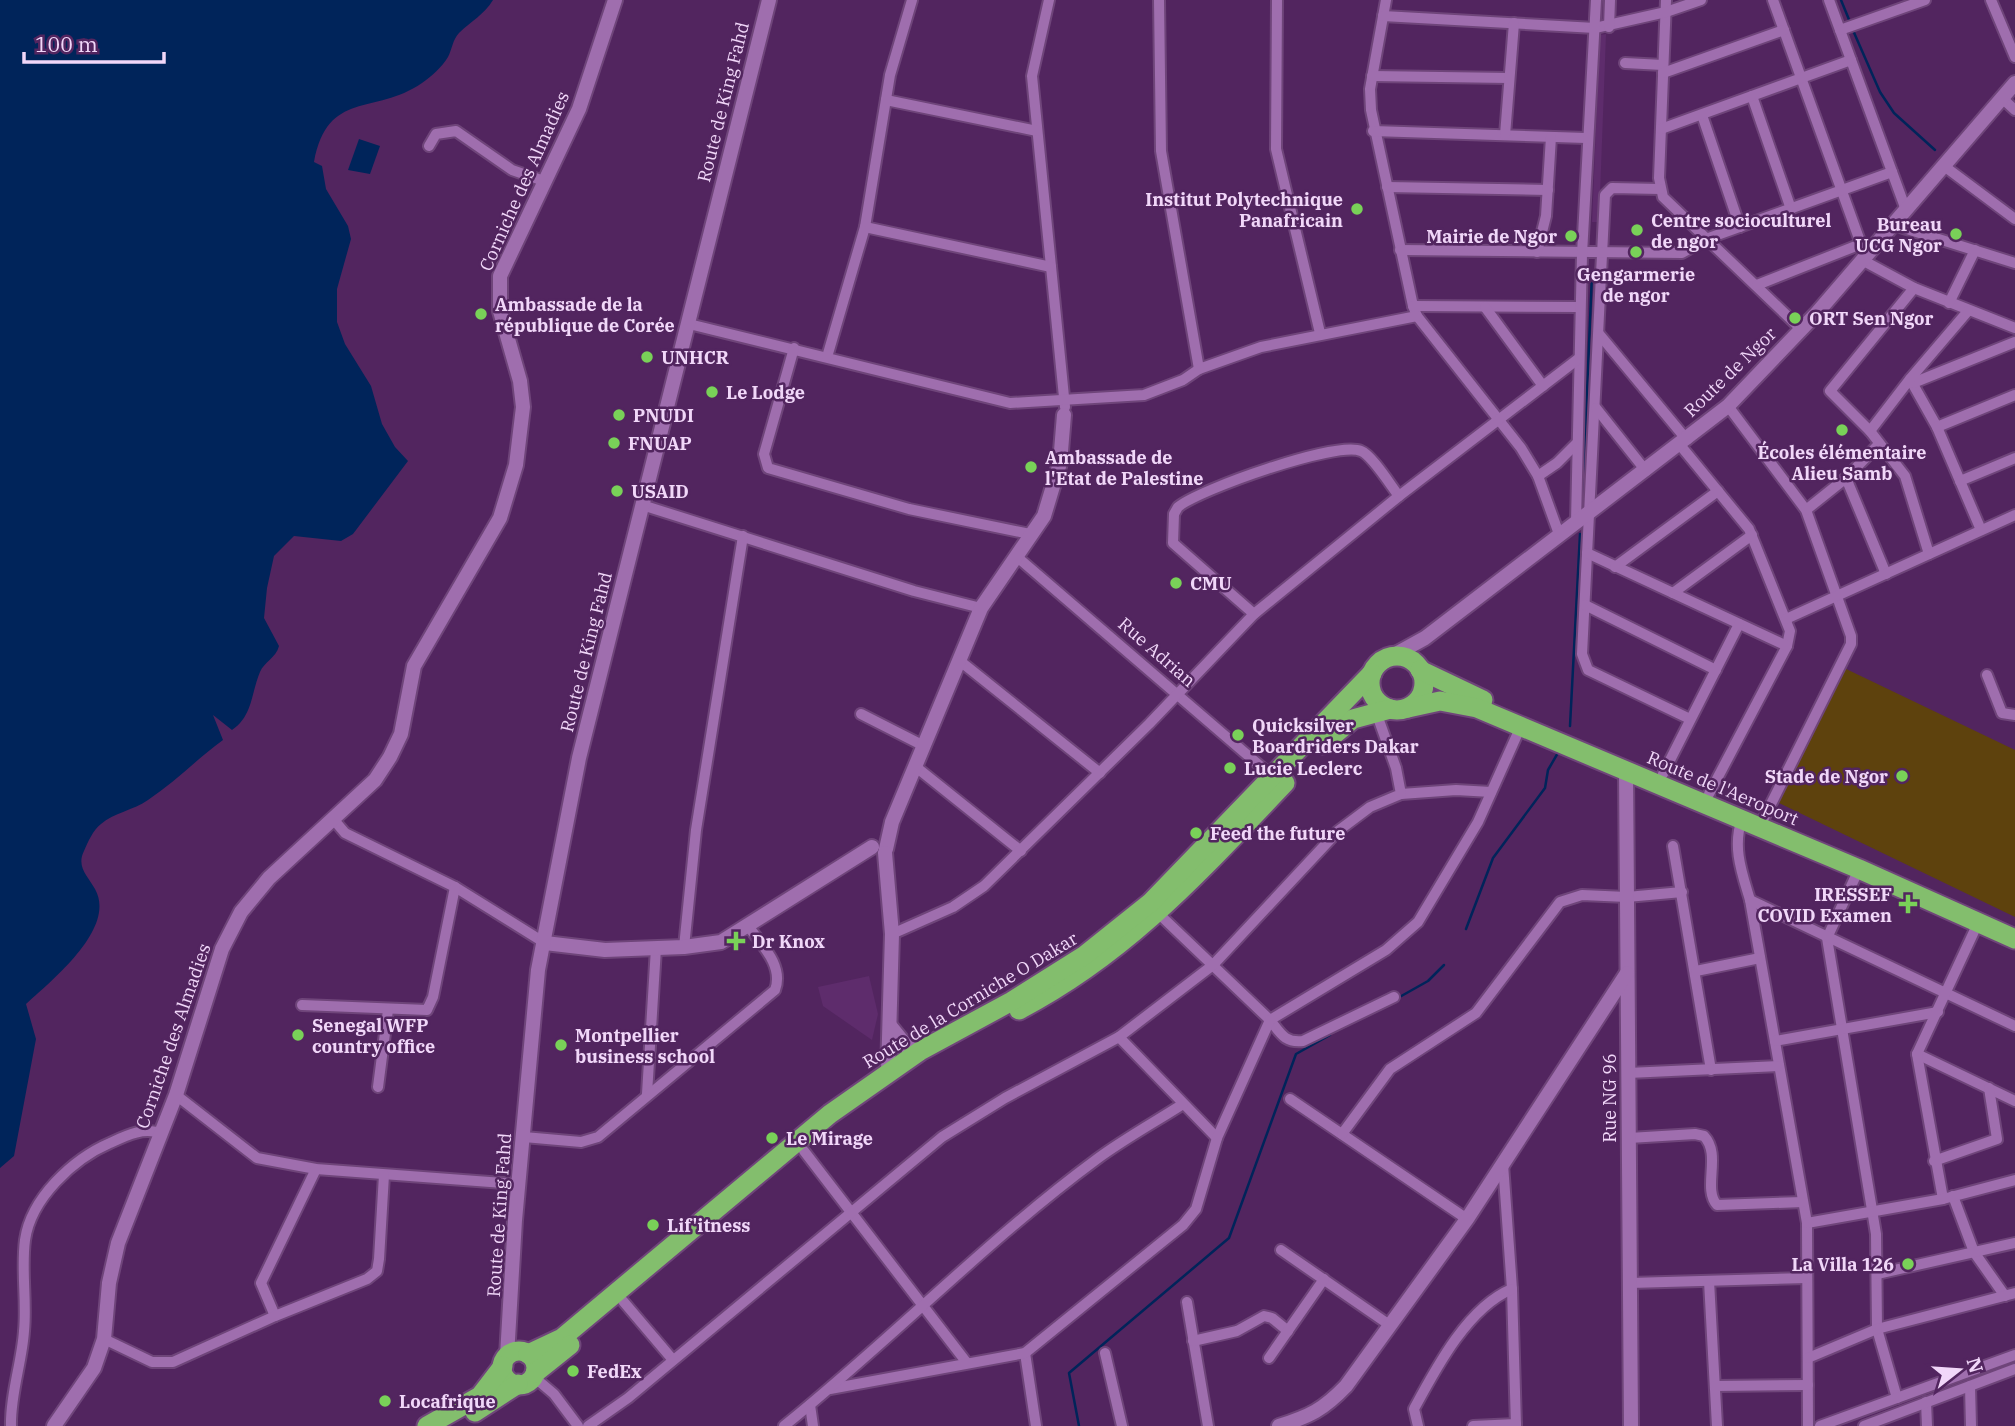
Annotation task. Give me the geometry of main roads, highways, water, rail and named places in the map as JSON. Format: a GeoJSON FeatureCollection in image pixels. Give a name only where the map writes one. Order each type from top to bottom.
{"type":"FeatureCollection","features":[{"type":"Feature","properties":{"kind":"highway"},"geometry":{"type":"LineString","coordinates":[[1404,657],[1419,668],[1422,691],[1391,709],[1381,705],[1372,692],[1373,673],[1387,659],[1404,657]]}},
{"type":"Feature","properties":{"kind":"highway","name":"Route de l'Aeroport"},"geometry":{"type":"LineString","coordinates":[[1419,668],[1468,694],[1663,774],[2015,928]]}},
{"type":"Feature","properties":{"kind":"highway","name":"Route de la Corniche O Dakar"},"geometry":{"type":"LineString","coordinates":[[515,1357],[562,1338],[830,1114],[888,1073],[920,1051],[1012,1001],[1115,933],[1150,903],[1373,673]]}},
{"type":"Feature","properties":{"kind":"highway","name":"Route de l'Aeroport"},"geometry":{"type":"LineString","coordinates":[[1391,709],[1430,702],[1460,703],[1521,726],[1859,869],[2015,939]]}},
{"type":"Feature","properties":{"kind":"highway","name":"Route de la Corniche O Dakar"},"geometry":{"type":"LineString","coordinates":[[449,1426],[529,1378],[847,1115],[904,1075],[1075,978],[1159,914],[1330,736],[1353,719],[1391,709]]}},
{"type":"Feature","properties":{"kind":"highway"},"geometry":{"type":"LineString","coordinates":[[515,1357],[535,1362],[529,1378],[506,1377],[515,1357]]}},
{"type":"Feature","properties":{"kind":"highway"},"geometry":{"type":"LineString","coordinates":[[427,1426],[480,1396],[515,1357]]}},
{"type":"Feature","properties":{"kind":"water"},"geometry":{"type":"Polygon","coordinates":[[[0,0],[493,0],[457,35],[448,57],[429,78],[404,93],[342,114],[330,124],[321,139],[314,162],[322,166],[326,189],[348,226],[351,239],[337,289],[337,322],[345,344],[371,386],[382,424],[395,447],[408,461],[353,534],[341,541],[294,536],[274,556],[264,618],[279,646],[260,672],[244,718],[232,730],[213,715],[223,740],[158,793],[106,820],[91,836],[81,862],[95,889],[99,904],[97,920],[90,936],[78,952],[26,1004],[36,1039],[14,1156],[0,1168],[0,0]]]}},
{"type":"Feature","properties":{"kind":"water"},"geometry":{"type":"Polygon","coordinates":[[[359,139],[380,146],[370,174],[348,170],[359,139]]]}},
{"type":"Feature","properties":{"kind":"waterway"},"geometry":{"type":"LineString","coordinates":[[1841,0],[1850,22]]}},
{"type":"Feature","properties":{"kind":"waterway"},"geometry":{"type":"LineString","coordinates":[[1852,28],[1880,92],[1894,113],[1935,150]]}},
{"type":"Feature","properties":{"kind":"waterway"},"geometry":{"type":"LineString","coordinates":[[1582,510],[1592,274]]}},
{"type":"Feature","properties":{"kind":"waterway"},"geometry":{"type":"LineString","coordinates":[[1570,726],[1580,534]]}},
{"type":"Feature","properties":{"kind":"waterway"},"geometry":{"type":"LineString","coordinates":[[1466,929],[1493,858],[1545,788],[1548,770],[1559,751]]}},
{"type":"Feature","properties":{"kind":"waterway"},"geometry":{"type":"LineString","coordinates":[[1396,999],[1428,981],[1444,965]]}},
{"type":"Feature","properties":{"kind":"waterway"},"geometry":{"type":"LineString","coordinates":[[1079,1426],[1069,1373],[1229,1238],[1296,1054],[1330,1035]]}},
{"type":"Feature","properties":{"kind":"place","name":"Institut Polytechnique Panafricain"},"geometry":{"type":"Point","coordinates":[1357,209]}},
{"type":"Feature","properties":{"kind":"place","name":"Centre socioculturel de ngor"},"geometry":{"type":"Point","coordinates":[1637,230]}},
{"type":"Feature","properties":{"kind":"place","name":"Bureau UCG Ngor"},"geometry":{"type":"Point","coordinates":[1956,234]}},
{"type":"Feature","properties":{"kind":"place","name":"Mairie de Ngor"},"geometry":{"type":"Point","coordinates":[1571,236]}},
{"type":"Feature","properties":{"kind":"place","name":"Gengarmerie de ngor"},"geometry":{"type":"Point","coordinates":[1636,252]}},
{"type":"Feature","properties":{"kind":"place","name":"Ambassade de la république de Corée"},"geometry":{"type":"Point","coordinates":[481,314]}},
{"type":"Feature","properties":{"kind":"place","name":"ORT Sen Ngor"},"geometry":{"type":"Point","coordinates":[1795,318]}},
{"type":"Feature","properties":{"kind":"place","name":"UNHCR"},"geometry":{"type":"Point","coordinates":[647,357]}},
{"type":"Feature","properties":{"kind":"place","name":"Le Lodge"},"geometry":{"type":"Point","coordinates":[712,392]}},
{"type":"Feature","properties":{"kind":"place","name":"PNUDI"},"geometry":{"type":"Point","coordinates":[619,415]}},
{"type":"Feature","properties":{"kind":"place","name":"Écoles élémentaire Alieu Samb"},"geometry":{"type":"Point","coordinates":[1842,430]}},
{"type":"Feature","properties":{"kind":"place","name":"FNUAP"},"geometry":{"type":"Point","coordinates":[614,443]}},
{"type":"Feature","properties":{"kind":"place","name":"Ambassade de l'Etat de Palestine"},"geometry":{"type":"Point","coordinates":[1031,467]}},
{"type":"Feature","properties":{"kind":"place","name":"USAID"},"geometry":{"type":"Point","coordinates":[617,491]}},
{"type":"Feature","properties":{"kind":"place","name":"CMU"},"geometry":{"type":"Point","coordinates":[1176,583]}},
{"type":"Feature","properties":{"kind":"place","name":"Quicksilver Boardriders Dakar"},"geometry":{"type":"Point","coordinates":[1238,735]}},
{"type":"Feature","properties":{"kind":"place","name":"Lucie Leclerc"},"geometry":{"type":"Point","coordinates":[1230,768]}},
{"type":"Feature","properties":{"kind":"place","name":"Stade de Ngor"},"geometry":{"type":"Point","coordinates":[1902,776]}},
{"type":"Feature","properties":{"kind":"place","name":"Feed the future"},"geometry":{"type":"Point","coordinates":[1196,833]}},
{"type":"Feature","properties":{"kind":"place","name":"IRESSEF COVID Examen"},"geometry":{"type":"Point","coordinates":[1908,904]}},
{"type":"Feature","properties":{"kind":"place","name":"Dr Knox"},"geometry":{"type":"Point","coordinates":[736,941]}},
{"type":"Feature","properties":{"kind":"place","name":"Senegal WFP country office"},"geometry":{"type":"Point","coordinates":[298,1035]}},
{"type":"Feature","properties":{"kind":"place","name":"Montpellier business school"},"geometry":{"type":"Point","coordinates":[561,1045]}},
{"type":"Feature","properties":{"kind":"place","name":"Le Mirage"},"geometry":{"type":"Point","coordinates":[772,1138]}},
{"type":"Feature","properties":{"kind":"place","name":"Lif'itness"},"geometry":{"type":"Point","coordinates":[653,1225]}},
{"type":"Feature","properties":{"kind":"place","name":"La Villa 126"},"geometry":{"type":"Point","coordinates":[1908,1264]}},
{"type":"Feature","properties":{"kind":"place","name":"FedEx"},"geometry":{"type":"Point","coordinates":[573,1371]}},
{"type":"Feature","properties":{"kind":"place","name":"Locafrique"},"geometry":{"type":"Point","coordinates":[385,1401]}}]}
